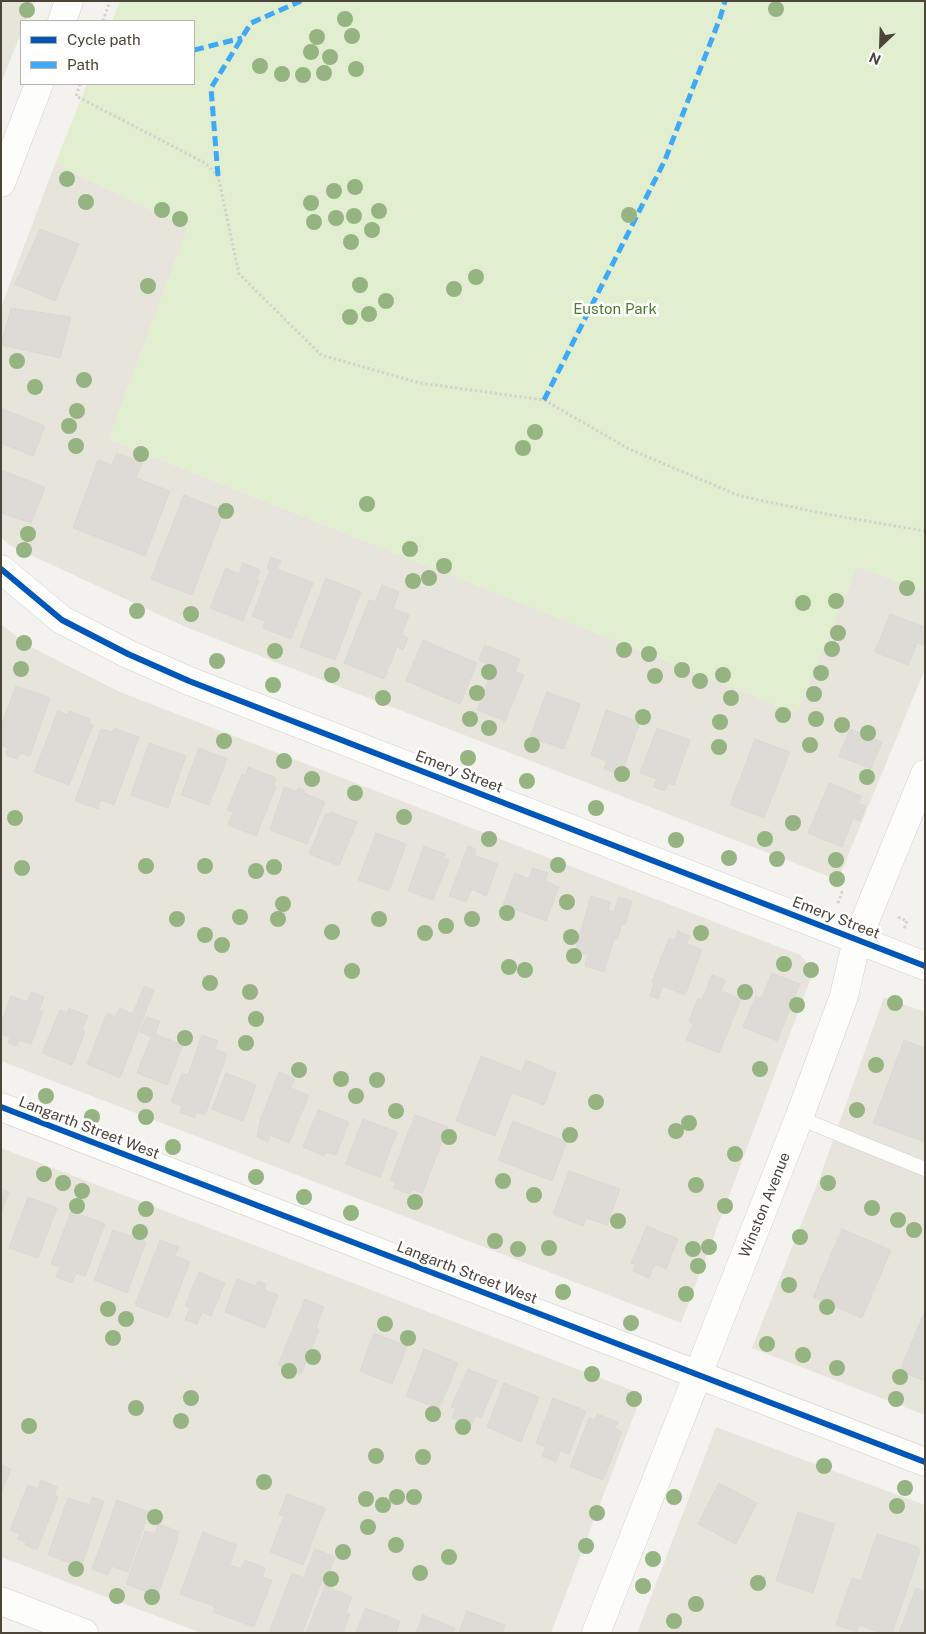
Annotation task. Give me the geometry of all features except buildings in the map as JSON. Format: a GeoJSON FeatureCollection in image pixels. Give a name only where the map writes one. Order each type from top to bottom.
{"type":"FeatureCollection","features":[{"type":"Feature","properties":{"kind":"street"},"geometry":{"type":"LineString","coordinates":[[62,20],[70,1]]}},
{"type":"Feature","properties":{"kind":"street"},"geometry":{"type":"LineString","coordinates":[[1,184],[39,85]]}},
{"type":"Feature","properties":{"kind":"street","name":"Emery Street"},"geometry":{"type":"LineString","coordinates":[[1,569],[62,620],[128,654],[189,681],[925,966]]}},
{"type":"Feature","properties":{"kind":"street","name":"Winston Avenue"},"geometry":{"type":"LineString","coordinates":[[596,1633],[799,1118],[844,996],[857,940],[925,774]]}},
{"type":"Feature","properties":{"kind":"street","name":"Langarth Street West"},"geometry":{"type":"LineString","coordinates":[[1,1108],[925,1462]]}},
{"type":"Feature","properties":{"kind":"street"},"geometry":{"type":"LineString","coordinates":[[1,1601],[84,1633]]}},
{"type":"Feature","properties":{"kind":"lane"},"geometry":{"type":"LineString","coordinates":[[799,1118],[925,1168]]}},
{"type":"Feature","properties":{"kind":"path"},"geometry":{"type":"LineString","coordinates":[[103,20],[110,1]]}},
{"type":"Feature","properties":{"kind":"path"},"geometry":{"type":"LineString","coordinates":[[80,85],[76,96],[205,163],[218,176],[239,274],[321,355],[420,384],[544,400],[629,449],[740,496],[826,514],[925,531]]}},
{"type":"Feature","properties":{"kind":"shaded area"},"geometry":{"type":"Polygon","coordinates":[[[1,1],[34,1],[26,20],[20,20],[20,36],[1,83],[1,1]]]}},
{"type":"Feature","properties":{"kind":"shaded area"},"geometry":{"type":"Polygon","coordinates":[[[55,164],[188,227],[109,439],[797,713],[857,566],[925,592],[925,669],[838,880],[188,628],[9,545],[1,537],[1,307],[55,164]]]}},
{"type":"Feature","properties":{"kind":"shaded area"},"geometry":{"type":"Polygon","coordinates":[[[1,624],[27,645],[120,692],[800,955],[814,970],[681,1323],[1,1061],[1,624]]]}},
{"type":"Feature","properties":{"kind":"shaded area"},"geometry":{"type":"Polygon","coordinates":[[[884,997],[925,1012],[925,1415],[752,1348],[820,1177],[884,997]]]}},
{"type":"Feature","properties":{"kind":"shaded area"},"geometry":{"type":"Polygon","coordinates":[[[1,1148],[642,1394],[551,1633],[201,1633],[1,1557],[1,1148]]]}},
{"type":"Feature","properties":{"kind":"shaded area"},"geometry":{"type":"Polygon","coordinates":[[[716,1427],[925,1505],[925,1633],[637,1633],[716,1427]]]}},
{"type":"Feature","properties":{"kind":"green space","name":"Euston Park"},"geometry":{"type":"Polygon","coordinates":[[[120,1],[925,1],[925,592],[857,566],[797,713],[109,439],[188,227],[55,164],[87,85],[195,85],[195,20],[112,20],[120,1]]]}},
{"type":"Feature","properties":{"kind":"marked path"},"geometry":{"type":"LineString","coordinates":[[218,176],[211,88],[251,23],[301,1]]}},
{"type":"Feature","properties":{"kind":"marked path"},"geometry":{"type":"LineString","coordinates":[[544,400],[665,160],[725,1]]}},
{"type":"Feature","properties":{"kind":"marked path"},"geometry":{"type":"LineString","coordinates":[[195,50],[242,38]]}},
{"type":"Feature","properties":{"kind":"cycle path"},"geometry":{"type":"LineString","coordinates":[[1,569],[62,620],[128,654],[189,681],[925,966]]}},
{"type":"Feature","properties":{"kind":"cycle path"},"geometry":{"type":"LineString","coordinates":[[1,1107],[925,1462]]}}]}
